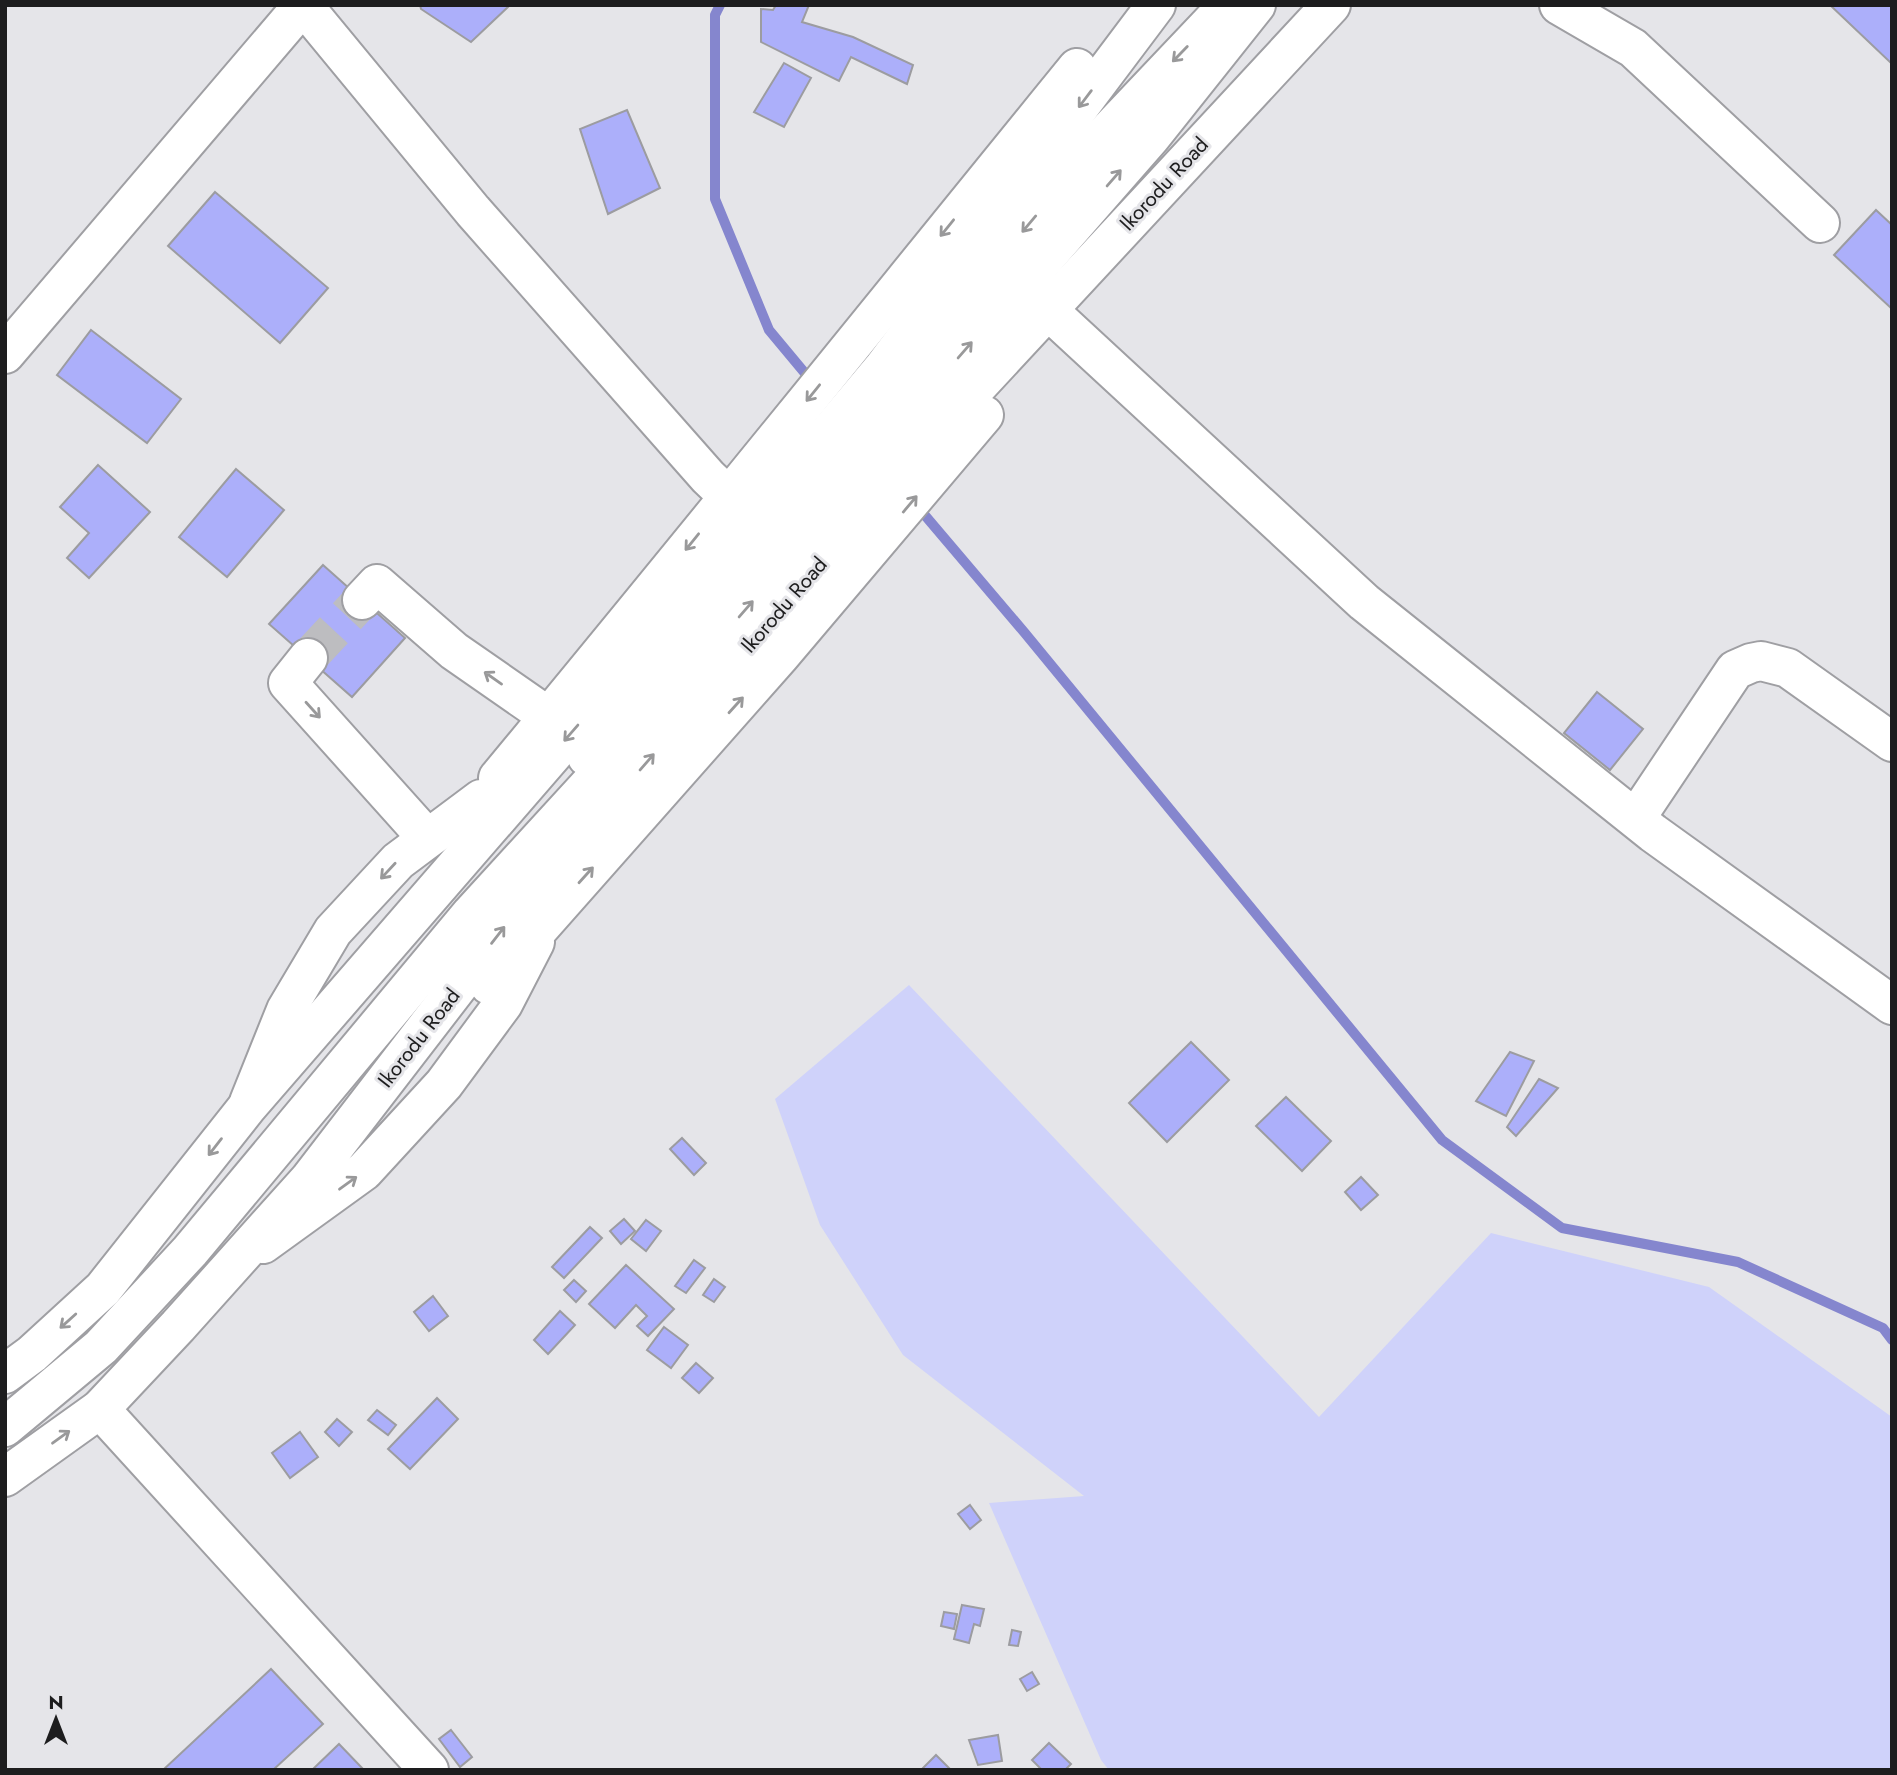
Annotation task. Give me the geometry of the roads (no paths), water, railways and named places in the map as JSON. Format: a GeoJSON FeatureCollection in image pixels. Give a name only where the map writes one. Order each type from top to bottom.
{"type":"FeatureCollection","features":[{"type":"Feature","properties":{"kind":"main road"},"geometry":{"type":"LineString","coordinates":[[5,354],[303,5],[473,211],[708,477],[729,497]]}},
{"type":"Feature","properties":{"kind":"main road","name":"Ikorodu Road"},"geometry":{"type":"LineString","coordinates":[[5,1477],[100,1409],[545,921],[817,504],[855,340],[1131,5]]}},
{"type":"Feature","properties":{"kind":"main road","name":"Ikorodu Road"},"geometry":{"type":"LineString","coordinates":[[921,403],[1156,5]]}},
{"type":"Feature","properties":{"kind":"main road"},"geometry":{"type":"LineString","coordinates":[[921,403],[1097,143],[1228,5]]}},
{"type":"Feature","properties":{"kind":"main road"},"geometry":{"type":"LineString","coordinates":[[921,403],[1151,137],[1256,5]]}},
{"type":"Feature","properties":{"kind":"main road","name":"Ikorodu Road"},"geometry":{"type":"LineString","coordinates":[[248,1106],[817,504],[1286,53],[1331,5]]}},
{"type":"Feature","properties":{"kind":"main road"},"geometry":{"type":"LineString","coordinates":[[1559,5],[1633,48],[1820,222]]}},
{"type":"Feature","properties":{"kind":"main road","name":"Ikorodu Road"},"geometry":{"type":"LineString","coordinates":[[309,1180],[506,924],[817,504],[921,403],[1062,323],[1286,53]]}},
{"type":"Feature","properties":{"kind":"main road"},"geometry":{"type":"LineString","coordinates":[[1062,323],[1364,602],[1653,833],[1892,1005]]}},
{"type":"Feature","properties":{"kind":"main road","name":"Ikorodu Road"},"geometry":{"type":"LineString","coordinates":[[5,1374],[32,1354],[103,1289],[248,1106],[422,871],[729,497],[817,504]]}},
{"type":"Feature","properties":{"kind":"main road"},"geometry":{"type":"LineString","coordinates":[[5,1427],[101,1346],[190,1251],[471,914],[655,713],[817,504]]}},
{"type":"Feature","properties":{"kind":"main road"},"geometry":{"type":"LineString","coordinates":[[362,600],[377,584],[454,651],[549,717]]}},
{"type":"Feature","properties":{"kind":"main road"},"geometry":{"type":"LineString","coordinates":[[308,658],[288,683],[428,838]]}},
{"type":"Feature","properties":{"kind":"main road"},"geometry":{"type":"LineString","coordinates":[[1636,818],[1735,670],[1751,663],[1761,661],[1788,668],[1892,742]]}},
{"type":"Feature","properties":{"kind":"main road"},"geometry":{"type":"LineString","coordinates":[[248,1106],[286,1010],[333,931],[398,861],[481,799]]}},
{"type":"Feature","properties":{"kind":"main road"},"geometry":{"type":"LineString","coordinates":[[233,1265],[364,1171],[444,1084],[503,1004],[545,921]]}},
{"type":"Feature","properties":{"kind":"main road"},"geometry":{"type":"LineString","coordinates":[[100,1409],[429,1770]]}},
{"type":"Feature","properties":{"kind":"waterway"},"geometry":{"type":"LineString","coordinates":[[720,5],[715,15],[715,199],[769,330],[814,384]]}},
{"type":"Feature","properties":{"kind":"waterway"},"geometry":{"type":"LineString","coordinates":[[917,506],[1442,1140],[1562,1228],[1738,1262],[1883,1328],[1892,1340]]}},
{"type":"Feature","properties":{"kind":"tunnel"},"geometry":{"type":"LineString","coordinates":[[308,658],[362,600]]}}]}
